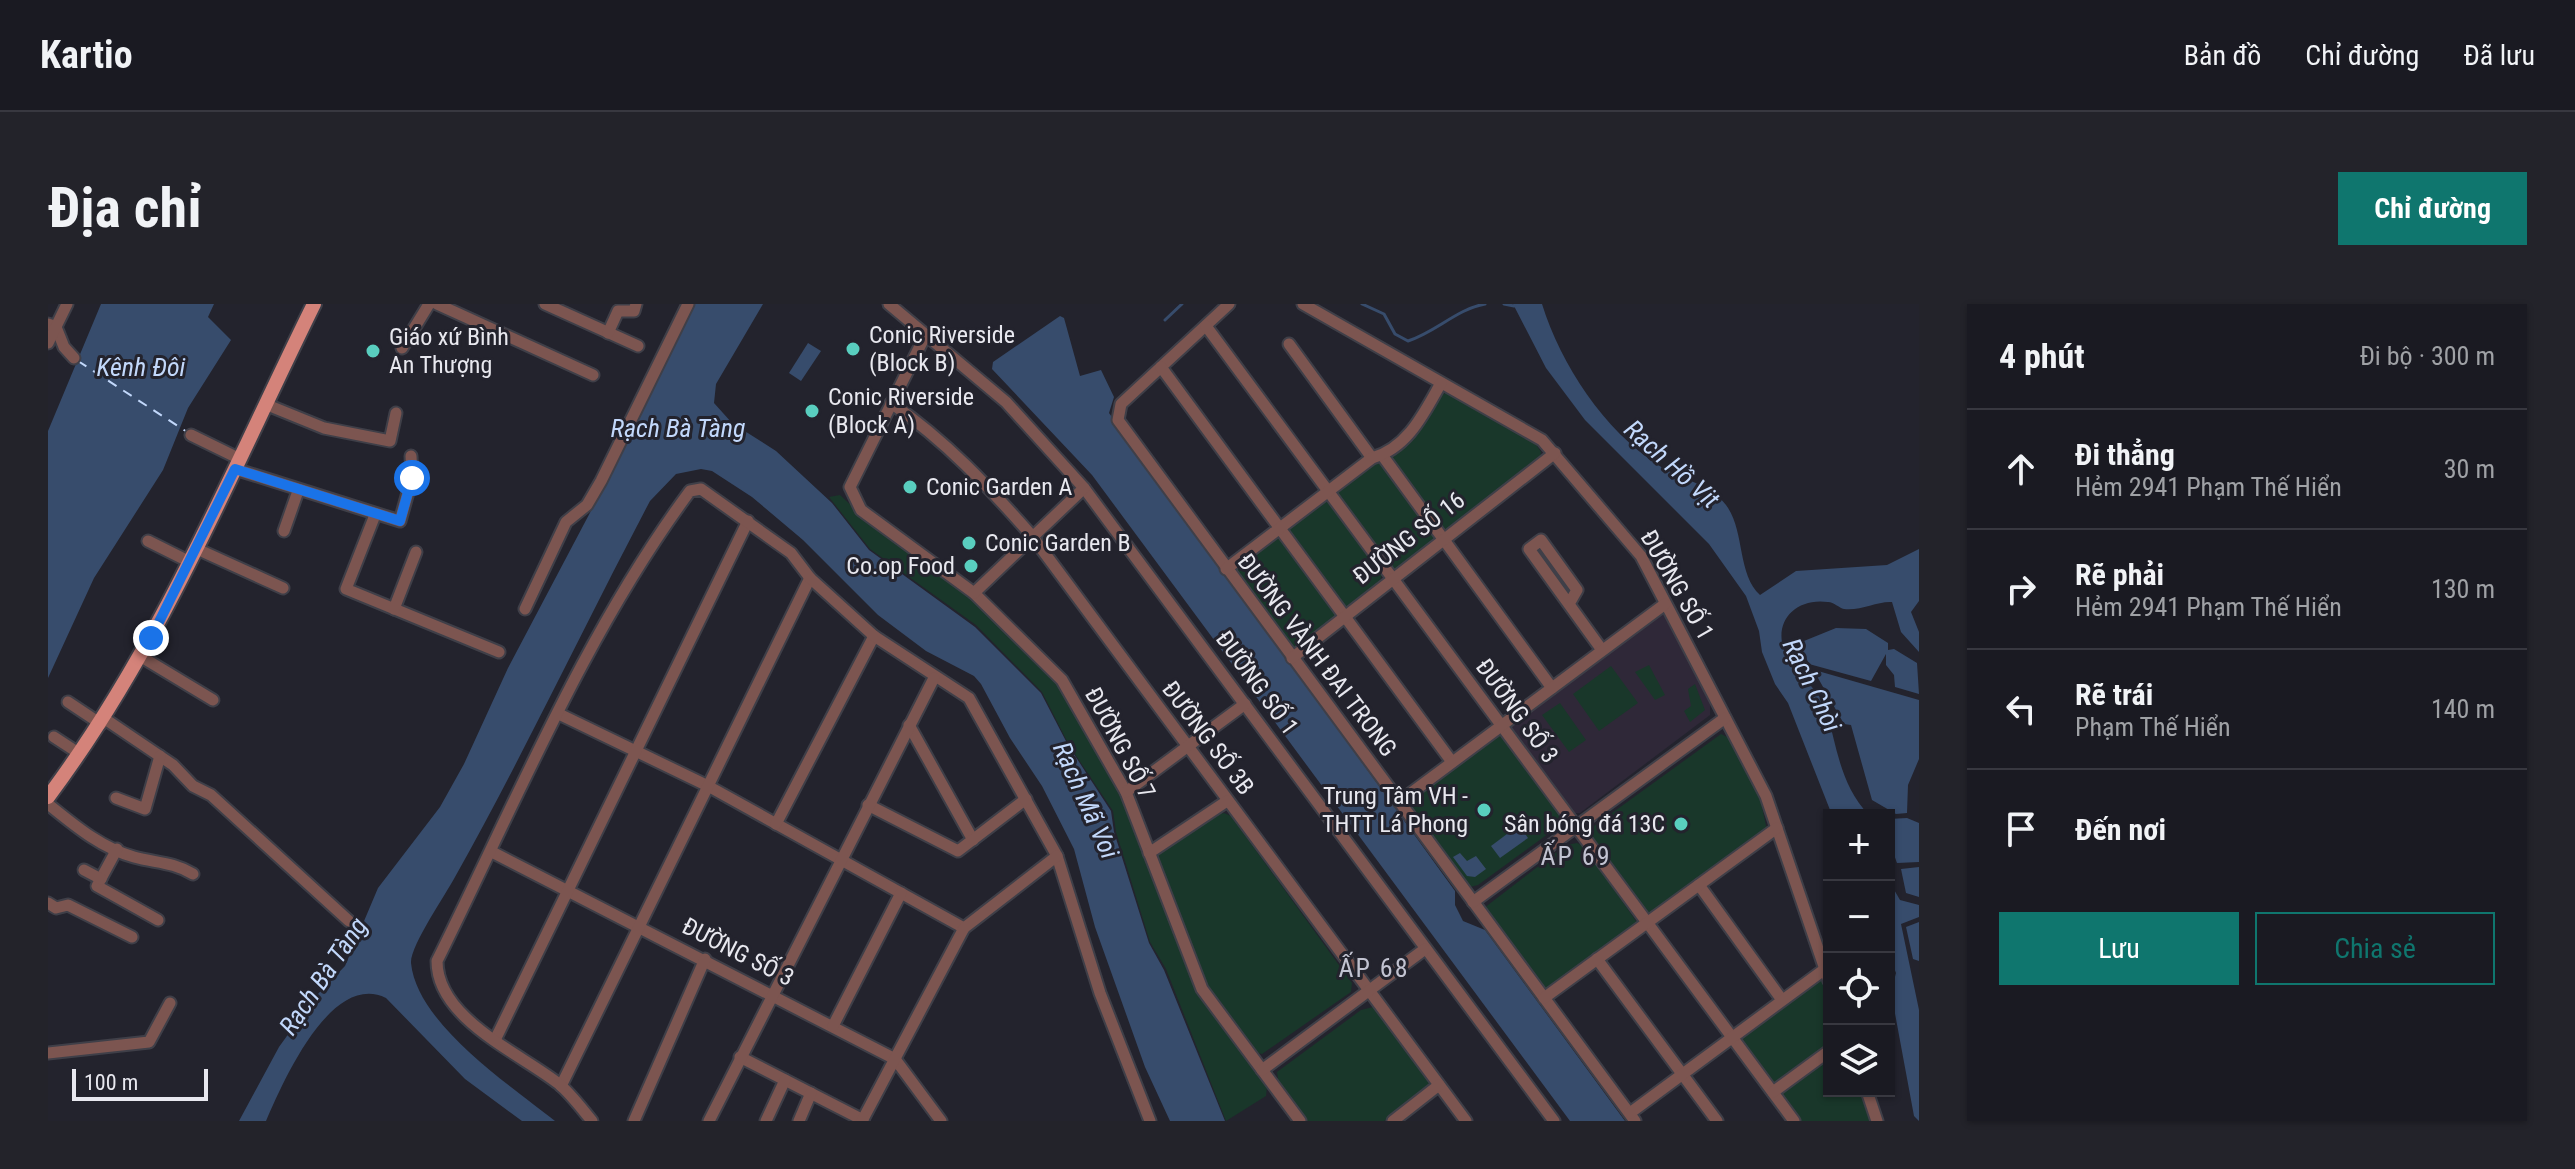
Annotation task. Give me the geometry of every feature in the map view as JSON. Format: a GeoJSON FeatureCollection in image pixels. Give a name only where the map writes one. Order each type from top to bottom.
{"type":"FeatureCollection","features":[{"type":"Feature","properties":{"kind":"main road"},"geometry":{"type":"LineString","coordinates":[[48,797],[103,721],[194,556],[314,304]]}},
{"type":"Feature","properties":{"kind":"street"},"geometry":{"type":"LineString","coordinates":[[48,343],[52,326],[67,304]]}},
{"type":"Feature","properties":{"kind":"street"},"geometry":{"type":"LineString","coordinates":[[402,348],[429,304]]}},
{"type":"Feature","properties":{"kind":"street"},"geometry":{"type":"LineString","coordinates":[[437,304],[593,375]]}},
{"type":"Feature","properties":{"kind":"street"},"geometry":{"type":"LineString","coordinates":[[545,304],[638,346]]}},
{"type":"Feature","properties":{"kind":"street"},"geometry":{"type":"LineString","coordinates":[[608,333],[618,311],[634,311],[636,304]]}},
{"type":"Feature","properties":{"kind":"street"},"geometry":{"type":"LineString","coordinates":[[525,609],[566,522],[587,505],[608,469],[688,304]]}},
{"type":"Feature","properties":{"kind":"street","name":"ĐƯỜNG SỐ 1"},"geometry":{"type":"LineString","coordinates":[[889,304],[1006,402],[1084,488],[1554,1121]]}},
{"type":"Feature","properties":{"kind":"street"},"geometry":{"type":"LineString","coordinates":[[1229,304],[1161,367],[1452,762]]}},
{"type":"Feature","properties":{"kind":"street","name":"ĐƯỜNG SỐ 1"},"geometry":{"type":"LineString","coordinates":[[1303,304],[1542,440],[1641,556],[1766,796],[1823,963]]}},
{"type":"Feature","properties":{"kind":"street"},"geometry":{"type":"LineString","coordinates":[[52,326],[74,358]]}},
{"type":"Feature","properties":{"kind":"street","name":"ĐƯỜNG SỐ 3"},"geometry":{"type":"LineString","coordinates":[[1206,326],[1794,1121]]}},
{"type":"Feature","properties":{"kind":"street"},"geometry":{"type":"LineString","coordinates":[[891,403],[925,336]]}},
{"type":"Feature","properties":{"kind":"street","name":"ĐƯỜNG SỐ 3"},"geometry":{"type":"LineString","coordinates":[[1289,344],[1444,539],[1552,688]]}},
{"type":"Feature","properties":{"kind":"street","name":"ĐƯỜNG VÀNH ĐAI TRONG"},"geometry":{"type":"LineString","coordinates":[[1161,367],[1121,404],[1118,420],[1632,1117]]}},
{"type":"Feature","properties":{"kind":"street"},"geometry":{"type":"LineString","coordinates":[[1226,569],[1414,430],[1441,383]]}},
{"type":"Feature","properties":{"kind":"street","name":"ĐƯỜNG SỐ 7"},"geometry":{"type":"LineString","coordinates":[[891,403],[850,487],[861,510],[974,593],[1062,680],[1126,792],[1202,989],[1300,1121]]}},
{"type":"Feature","properties":{"kind":"street","name":"ĐƯỜNG SỐ 3B"},"geometry":{"type":"LineString","coordinates":[[891,403],[921,424],[976,473],[1032,536],[1466,1121]]}},
{"type":"Feature","properties":{"kind":"street"},"geometry":{"type":"LineString","coordinates":[[265,404],[324,428],[390,441],[396,413]]}},
{"type":"Feature","properties":{"kind":"street"},"geometry":{"type":"LineString","coordinates":[[191,435],[237,464],[298,491],[400,521],[412,478],[411,456]]}},
{"type":"Feature","properties":{"kind":"street","name":"ĐƯỜNG SỐ 16"},"geometry":{"type":"LineString","coordinates":[[1292,658],[1555,453]]}},
{"type":"Feature","properties":{"kind":"street"},"geometry":{"type":"LineString","coordinates":[[974,593],[1084,488]]}},
{"type":"Feature","properties":{"kind":"street"},"geometry":{"type":"LineString","coordinates":[[592,1121],[561,1086],[464,1018],[437,974],[437,961],[559,714],[647,549],[690,491],[701,489],[791,553],[810,578],[874,636],[969,698],[1057,856],[1100,993],[1150,1121]]}},
{"type":"Feature","properties":{"kind":"street"},"geometry":{"type":"LineString","coordinates":[[284,531],[298,491]]}},
{"type":"Feature","properties":{"kind":"street"},"geometry":{"type":"LineString","coordinates":[[375,515],[346,589],[499,652]]}},
{"type":"Feature","properties":{"kind":"street"},"geometry":{"type":"LineString","coordinates":[[495,1040],[748,521]]}},
{"type":"Feature","properties":{"kind":"street"},"geometry":{"type":"LineString","coordinates":[[1569,604],[1577,590],[1541,540],[1529,549],[1602,650]]}},
{"type":"Feature","properties":{"kind":"street"},"geometry":{"type":"LineString","coordinates":[[148,541],[283,588]]}},
{"type":"Feature","properties":{"kind":"street"},"geometry":{"type":"LineString","coordinates":[[394,609],[416,552]]}},
{"type":"Feature","properties":{"kind":"street"},"geometry":{"type":"LineString","coordinates":[[561,1086],[810,578]]}},
{"type":"Feature","properties":{"kind":"street"},"geometry":{"type":"LineString","coordinates":[[1399,802],[1665,604]]}},
{"type":"Feature","properties":{"kind":"street"},"geometry":{"type":"LineString","coordinates":[[776,824],[874,636]]}},
{"type":"Feature","properties":{"kind":"street"},"geometry":{"type":"LineString","coordinates":[[140,656],[213,700]]}},
{"type":"Feature","properties":{"kind":"street"},"geometry":{"type":"LineString","coordinates":[[709,1121],[771,993],[934,678]]}},
{"type":"Feature","properties":{"kind":"street"},"geometry":{"type":"LineString","coordinates":[[68,702],[160,756],[274,849],[349,921]]}},
{"type":"Feature","properties":{"kind":"street"},"geometry":{"type":"LineString","coordinates":[[1126,792],[1245,704]]}},
{"type":"Feature","properties":{"kind":"street"},"geometry":{"type":"LineString","coordinates":[[559,714],[708,786],[964,928]]}},
{"type":"Feature","properties":{"kind":"street"},"geometry":{"type":"LineString","coordinates":[[1473,902],[1725,718]]}},
{"type":"Feature","properties":{"kind":"street"},"geometry":{"type":"LineString","coordinates":[[909,725],[973,840]]}},
{"type":"Feature","properties":{"kind":"street"},"geometry":{"type":"LineString","coordinates":[[54,737],[80,754]]}},
{"type":"Feature","properties":{"kind":"street"},"geometry":{"type":"LineString","coordinates":[[116,798],[145,809],[160,756]]}},
{"type":"Feature","properties":{"kind":"street"},"geometry":{"type":"LineString","coordinates":[[868,805],[958,851],[1026,799]]}},
{"type":"Feature","properties":{"kind":"street"},"geometry":{"type":"LineString","coordinates":[[1149,853],[1227,801]]}},
{"type":"Feature","properties":{"kind":"street"},"geometry":{"type":"LineString","coordinates":[[48,804],[83,832],[133,857],[176,864],[193,874]]}},
{"type":"Feature","properties":{"kind":"street"},"geometry":{"type":"LineString","coordinates":[[1544,998],[1777,828]]}},
{"type":"Feature","properties":{"kind":"street"},"geometry":{"type":"LineString","coordinates":[[117,849],[97,886],[158,920]]}},
{"type":"Feature","properties":{"kind":"street","name":"ĐƯỜNG SỐ 3"},"geometry":{"type":"LineString","coordinates":[[492,852],[895,1059],[941,1121]]}},
{"type":"Feature","properties":{"kind":"street"},"geometry":{"type":"LineString","coordinates":[[740,1057],[863,1120],[964,928],[1057,856]]}},
{"type":"Feature","properties":{"kind":"street"},"geometry":{"type":"LineString","coordinates":[[84,870],[101,879]]}},
{"type":"Feature","properties":{"kind":"street"},"geometry":{"type":"LineString","coordinates":[[1699,885],[1782,1000]]}},
{"type":"Feature","properties":{"kind":"street"},"geometry":{"type":"LineString","coordinates":[[833,1026],[901,893]]}},
{"type":"Feature","properties":{"kind":"street"},"geometry":{"type":"LineString","coordinates":[[48,903],[56,908],[68,905],[132,937]]}},
{"type":"Feature","properties":{"kind":"street"},"geometry":{"type":"LineString","coordinates":[[1262,1070],[1425,949]]}},
{"type":"Feature","properties":{"kind":"street"},"geometry":{"type":"LineString","coordinates":[[634,1121],[705,959]]}},
{"type":"Feature","properties":{"kind":"street"},"geometry":{"type":"LineString","coordinates":[[1597,959],[1717,1121]]}},
{"type":"Feature","properties":{"kind":"street"},"geometry":{"type":"LineString","coordinates":[[1632,1117],[1731,1037],[1782,1000],[1823,977]]}},
{"type":"Feature","properties":{"kind":"street"},"geometry":{"type":"LineString","coordinates":[[48,1053],[149,1042],[170,1003]]}},
{"type":"Feature","properties":{"kind":"street"},"geometry":{"type":"LineString","coordinates":[[1773,1092],[1823,1055]]}},
{"type":"Feature","properties":{"kind":"street"},"geometry":{"type":"LineString","coordinates":[[766,1121],[785,1080]]}},
{"type":"Feature","properties":{"kind":"street"},"geometry":{"type":"LineString","coordinates":[[1393,1121],[1439,1085]]}},
{"type":"Feature","properties":{"kind":"street"},"geometry":{"type":"LineString","coordinates":[[799,1121],[811,1093]]}},
{"type":"Feature","properties":{"kind":"street"},"geometry":{"type":"LineString","coordinates":[[1869,1097],[1877,1121]]}},
{"type":"Feature","properties":{"kind":"shaded area"},"geometry":{"type":"Polygon","coordinates":[[[1662,612],[1710,701],[1710,715],[1580,813],[1572,813],[1509,727],[1662,612]]]}},
{"type":"Feature","properties":{"kind":"green space"},"geometry":{"type":"Polygon","coordinates":[[[1446,393],[1535,443],[1541,452],[1540,458],[1446,530],[1390,460],[1391,454],[1440,395],[1446,393]]]}},
{"type":"Feature","properties":{"kind":"green space"},"geometry":{"type":"Polygon","coordinates":[[[1375,459],[1380,460],[1437,539],[1397,570],[1391,569],[1335,492],[1375,459]]]}},
{"type":"Feature","properties":{"kind":"green space"},"geometry":{"type":"Polygon","coordinates":[[[840,495],[871,524],[971,597],[1058,683],[1123,794],[1197,991],[1258,1073],[1267,1087],[1266,1096],[1226,1121],[1166,969],[1150,942],[1116,832],[1113,811],[1069,745],[1042,692],[976,625],[870,549],[829,497],[840,495]]]}},
{"type":"Feature","properties":{"kind":"green space"},"geometry":{"type":"Polygon","coordinates":[[[1326,500],[1382,574],[1379,584],[1349,607],[1343,606],[1287,532],[1287,527],[1326,500]]]}},
{"type":"Feature","properties":{"kind":"green space"},"geometry":{"type":"Polygon","coordinates":[[[1275,537],[1281,538],[1339,617],[1297,648],[1292,648],[1233,572],[1237,563],[1275,537]]]}},
{"type":"Feature","properties":{"kind":"green space"},"geometry":{"type":"Polygon","coordinates":[[[1649,665],[1665,695],[1655,700],[1635,672],[1649,665]]]}},
{"type":"Feature","properties":{"kind":"green space"},"geometry":{"type":"Polygon","coordinates":[[[1611,666],[1638,703],[1599,731],[1573,694],[1611,666]]]}},
{"type":"Feature","properties":{"kind":"green space"},"geometry":{"type":"Polygon","coordinates":[[[1695,684],[1705,710],[1690,722],[1684,711],[1691,706],[1688,689],[1695,684]]]}},
{"type":"Feature","properties":{"kind":"green space"},"geometry":{"type":"Polygon","coordinates":[[[1560,703],[1586,740],[1569,752],[1542,715],[1560,703]]]}},
{"type":"Feature","properties":{"kind":"green space","name":"Trung Tâm VH - THTT Lá Phong"},"geometry":{"type":"Polygon","coordinates":[[[1500,732],[1560,812],[1556,828],[1478,885],[1470,887],[1407,807],[1407,800],[1500,732]]]}},
{"type":"Feature","properties":{"kind":"green space","name":"Sân bóng đá 13C"},"geometry":{"type":"Polygon","coordinates":[[[1721,734],[1729,738],[1760,798],[1767,830],[1648,915],[1589,836],[1590,829],[1721,734]]]}},
{"type":"Feature","properties":{"kind":"green space"},"geometry":{"type":"Polygon","coordinates":[[[1224,813],[1231,816],[1352,983],[1351,992],[1262,1054],[1255,1052],[1207,988],[1156,856],[1215,815],[1224,813]]]}},
{"type":"Feature","properties":{"kind":"green space"},"geometry":{"type":"Polygon","coordinates":[[[1577,843],[1585,847],[1638,924],[1543,990],[1484,908],[1566,845],[1577,843]]]}},
{"type":"Feature","properties":{"kind":"green space"},"geometry":{"type":"Polygon","coordinates":[[[1816,979],[1823,981],[1823,1051],[1774,1086],[1739,1039],[1816,979]]]}},
{"type":"Feature","properties":{"kind":"green space"},"geometry":{"type":"Polygon","coordinates":[[[1373,1007],[1427,1074],[1429,1085],[1384,1121],[1306,1121],[1279,1085],[1277,1072],[1361,1010],[1373,1007]]]}},
{"type":"Feature","properties":{"kind":"green space"},"geometry":{"type":"Polygon","coordinates":[[[1823,1059],[1823,1097],[1866,1097],[1875,1121],[1799,1121],[1781,1095],[1823,1059]]]}},
{"type":"Feature","properties":{"kind":"water","name":"Kênh Đôi"},"geometry":{"type":"Polygon","coordinates":[[[101,304],[214,304],[208,317],[231,340],[188,408],[163,470],[94,578],[48,678],[48,431],[101,304]]]}},
{"type":"Feature","properties":{"kind":"water","name":"Rạch Bà Tàng"},"geometry":{"type":"Polygon","coordinates":[[[692,304],[763,304],[716,384],[714,403],[732,423],[776,451],[832,503],[869,550],[975,627],[1041,693],[1068,745],[1111,811],[1114,832],[1149,943],[1164,970],[1225,1121],[1170,1121],[1145,1067],[1095,927],[1074,849],[1042,786],[1010,738],[981,684],[974,676],[926,651],[878,615],[803,540],[752,497],[712,471],[701,469],[676,474],[650,501],[505,784],[412,955],[417,986],[447,1030],[491,1071],[555,1121],[522,1121],[465,1079],[386,998],[366,994],[346,1000],[328,1015],[312,1035],[284,1082],[266,1121],[239,1121],[279,1047],[315,997],[345,966],[378,888],[440,807],[464,764],[508,668],[612,471],[692,304]]]}},
{"type":"Feature","properties":{"kind":"water"},"geometry":{"type":"Polygon","coordinates":[[[1513,304],[1542,304],[1573,373],[1603,415],[1638,451],[1666,470],[1703,486],[1726,505],[1736,527],[1748,576],[1760,595],[1796,571],[1887,565],[1919,549],[1919,601],[1911,612],[1919,632],[1919,652],[1901,632],[1892,602],[1850,609],[1830,602],[1803,604],[1787,617],[1783,626],[1783,648],[1823,703],[1846,778],[1864,809],[1830,809],[1788,703],[1775,684],[1762,652],[1759,631],[1746,596],[1709,544],[1585,420],[1546,368],[1513,304]]]}},
{"type":"Feature","properties":{"kind":"water"},"geometry":{"type":"Polygon","coordinates":[[[1060,316],[1064,318],[1080,376],[1101,370],[1114,397],[1109,413],[1455,891],[1455,905],[1463,921],[1485,930],[1625,1121],[1570,1121],[1092,475],[992,369],[993,362],[1060,316]]]}},
{"type":"Feature","properties":{"kind":"water"},"geometry":{"type":"Polygon","coordinates":[[[808,343],[821,351],[801,381],[789,373],[808,343]]]}},
{"type":"Feature","properties":{"kind":"water"},"geometry":{"type":"Polygon","coordinates":[[[1836,628],[1866,629],[1888,643],[1888,650],[1894,649],[1917,663],[1919,694],[1895,687],[1894,675],[1886,665],[1886,654],[1871,681],[1809,664],[1799,643],[1836,628]]]}},
{"type":"Feature","properties":{"kind":"water"},"geometry":{"type":"Polygon","coordinates":[[[1818,671],[1919,700],[1919,759],[1908,785],[1907,813],[1896,814],[1895,809],[1887,809],[1872,800],[1851,725],[1844,724],[1818,678],[1818,671]]]}},
{"type":"Feature","properties":{"kind":"water"},"geometry":{"type":"Polygon","coordinates":[[[1907,818],[1919,823],[1919,862],[1897,863],[1895,819],[1907,818]]]}},
{"type":"Feature","properties":{"kind":"water"},"geometry":{"type":"Polygon","coordinates":[[[1519,825],[1528,838],[1500,858],[1491,846],[1519,825]]]}},
{"type":"Feature","properties":{"kind":"water"},"geometry":{"type":"Polygon","coordinates":[[[1460,853],[1467,861],[1476,856],[1486,869],[1475,877],[1467,876],[1453,857],[1460,853]]]}},
{"type":"Feature","properties":{"kind":"water"},"geometry":{"type":"Polygon","coordinates":[[[1919,867],[1919,897],[1906,893],[1901,869],[1919,867]]]}},
{"type":"Feature","properties":{"kind":"water"},"geometry":{"type":"Polygon","coordinates":[[[1895,891],[1900,900],[1919,905],[1919,917],[1901,924],[1919,1010],[1919,1121],[1914,1116],[1895,1014],[1895,891]]]}},
{"type":"Feature","properties":{"kind":"water"},"geometry":{"type":"Polygon","coordinates":[[[1919,922],[1919,961],[1913,959],[1906,927],[1919,922]]]}},
{"type":"Feature","properties":{"kind":"waterway"},"geometry":{"type":"LineString","coordinates":[[1165,320],[1182,304]]}},
{"type":"Feature","properties":{"kind":"waterway"},"geometry":{"type":"LineString","coordinates":[[1362,304],[1384,314],[1395,334],[1408,341],[1485,304]]}},
{"type":"Feature","properties":{"kind":"waterway"},"geometry":{"type":"LineString","coordinates":[[1504,304],[1514,306]]}},
{"type":"Feature","properties":{"kind":"ferry route"},"geometry":{"type":"LineString","coordinates":[[78,361],[187,432]]}},
{"type":"Feature","properties":{"kind":"place","name":"Conic Riverside (Block B)"},"geometry":{"type":"Point","coordinates":[853,349]}},
{"type":"Feature","properties":{"kind":"place","name":"Giáo xứ Bình An Thượng"},"geometry":{"type":"Point","coordinates":[373,351]}},
{"type":"Feature","properties":{"kind":"place","name":"Conic Riverside (Block A)"},"geometry":{"type":"Point","coordinates":[812,411]}},
{"type":"Feature","properties":{"kind":"place","name":"Conic Garden A"},"geometry":{"type":"Point","coordinates":[910,487]}},
{"type":"Feature","properties":{"kind":"place","name":"Conic Garden B"},"geometry":{"type":"Point","coordinates":[969,543]}},
{"type":"Feature","properties":{"kind":"place","name":"Co.op Food"},"geometry":{"type":"Point","coordinates":[971,566]}},
{"type":"Feature","properties":{"kind":"place","name":"Trung Tâm VH - THTT Lá Phong"},"geometry":{"type":"Point","coordinates":[1484,810]}},
{"type":"Feature","properties":{"kind":"place","name":"Sân bóng đá 13C"},"geometry":{"type":"Point","coordinates":[1681,824]}},
{"type":"Feature","properties":{"kind":"district","name":"ẤP 69"},"geometry":{"type":"Point","coordinates":[1576,856]}},
{"type":"Feature","properties":{"kind":"district","name":"ẤP 68"},"geometry":{"type":"Point","coordinates":[1374,968]}},
{"type":"Feature","properties":{"kind":"route"},"geometry":{"type":"LineString","coordinates":[[151,638],[235,469],[258,479],[400,521],[412,478]]}},
{"type":"Feature","properties":{"kind":"water label","name":"Rạch Hồ Vịt"},"geometry":{"type":"Point","coordinates":[1672,464]}},
{"type":"Feature","properties":{"kind":"water label","name":"Rạch Chòi"},"geometry":{"type":"Point","coordinates":[1812,685]}},
{"type":"Feature","properties":{"kind":"water label","name":"Rạch Mã Voi"},"geometry":{"type":"Point","coordinates":[1086,800]}}]}
